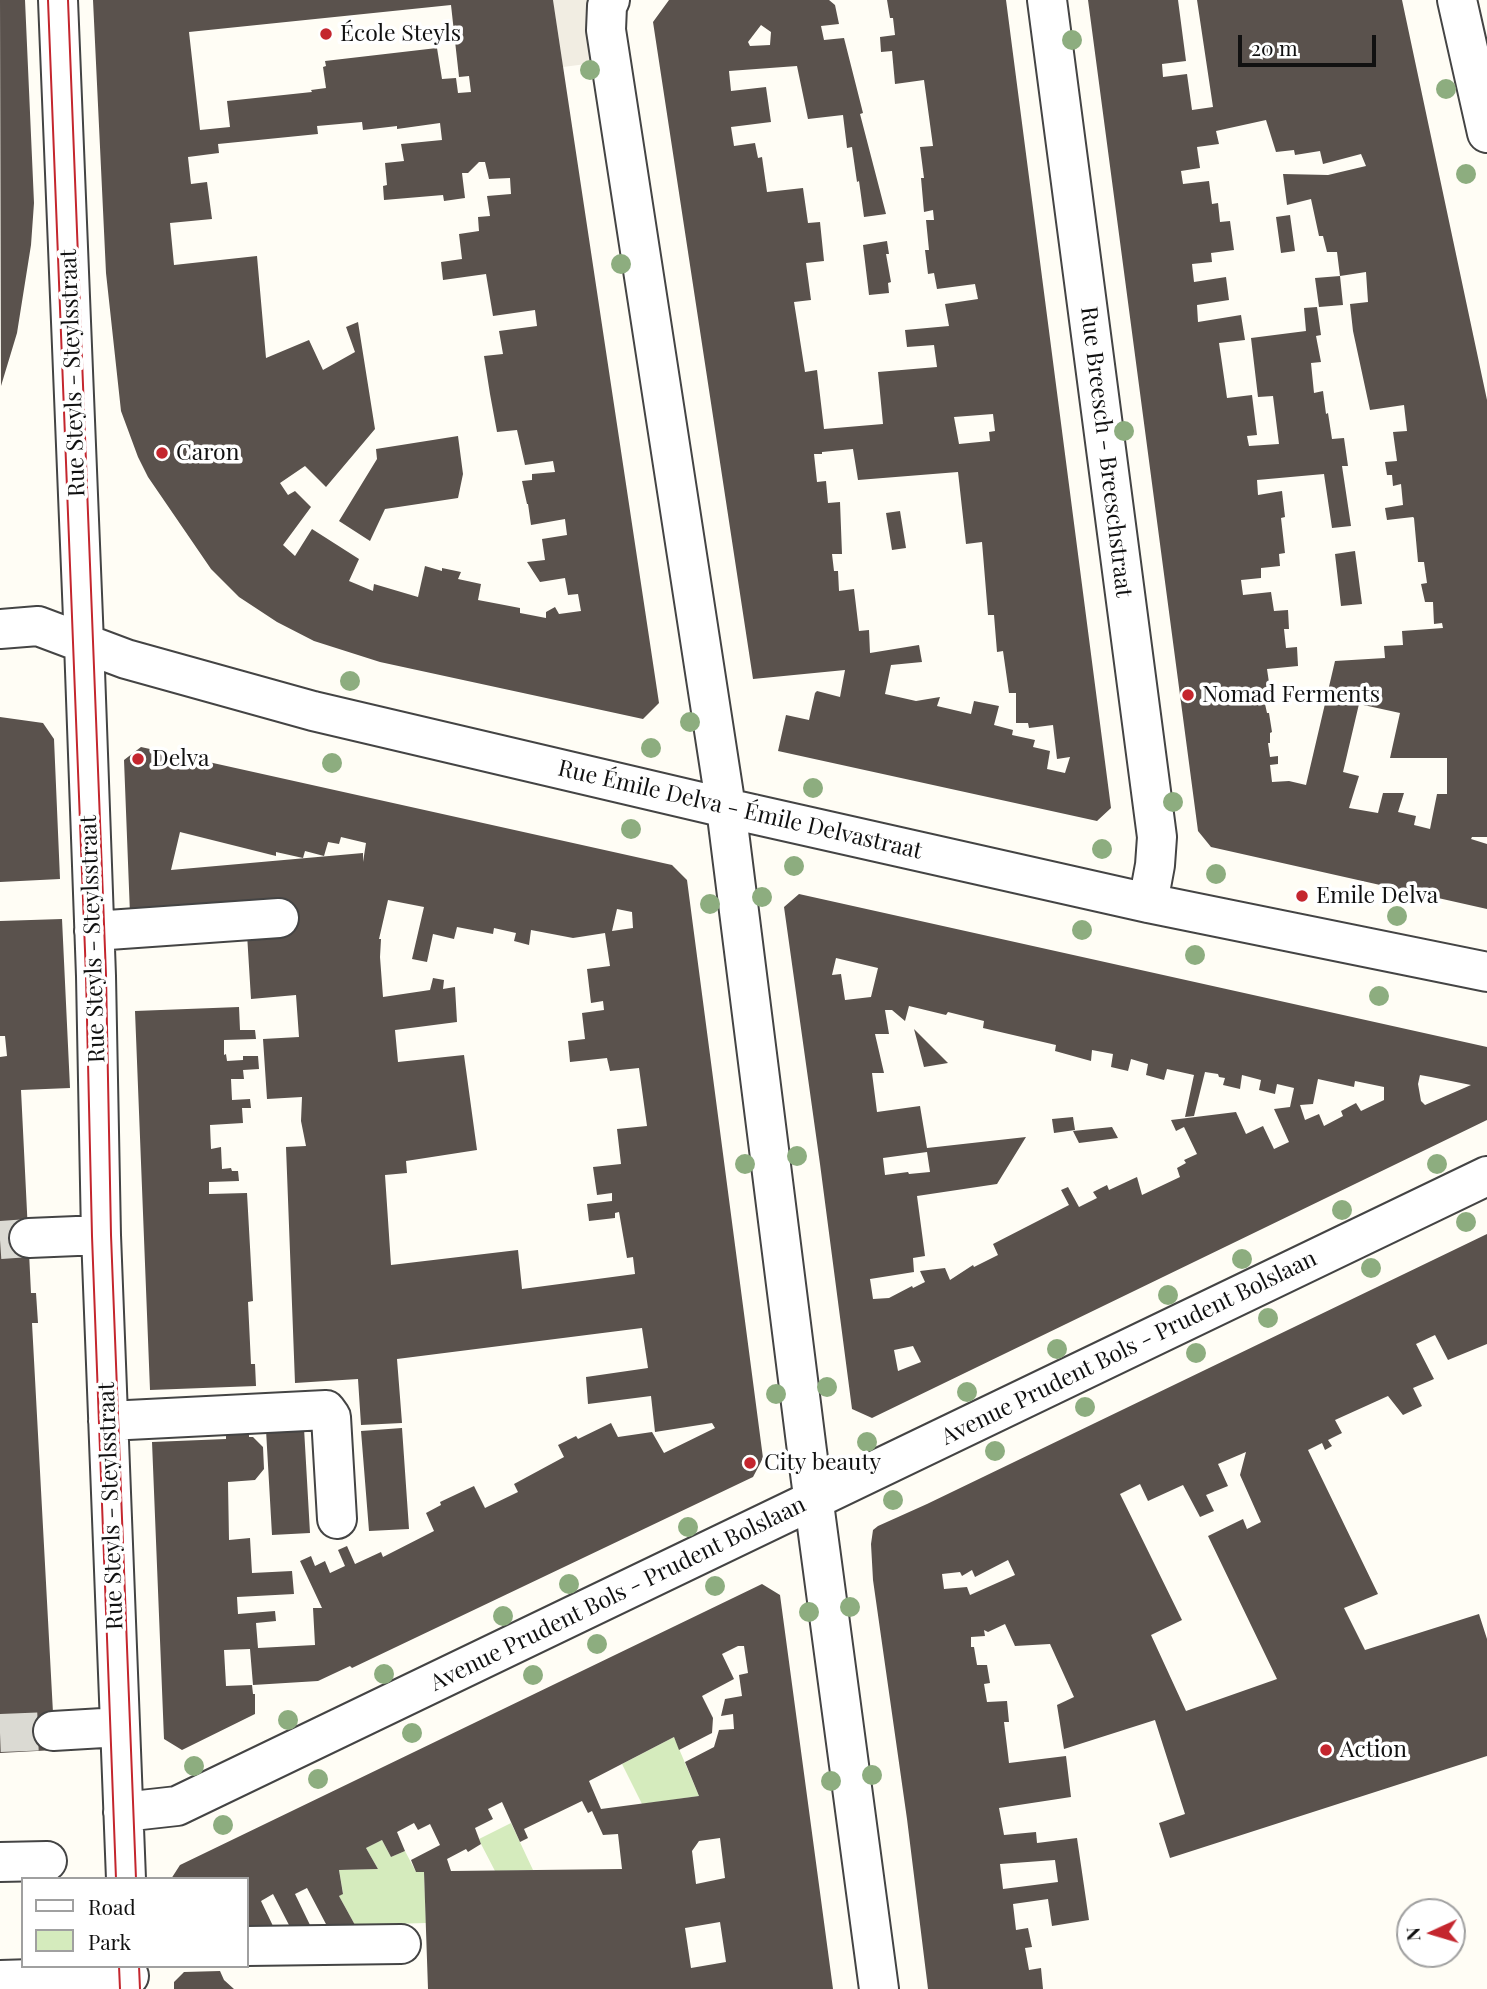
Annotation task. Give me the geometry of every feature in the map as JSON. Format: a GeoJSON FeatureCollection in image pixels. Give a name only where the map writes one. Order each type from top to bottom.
{"type":"FeatureCollection","features":[{"type":"Feature","properties":{"kind":"street","name":"Rue Steyls - Steylsstraat"},"geometry":{"type":"LineString","coordinates":[[58,0],[84,643],[101,1235],[126,1877]]}},
{"type":"Feature","properties":{"kind":"street"},"geometry":{"type":"LineString","coordinates":[[610,0],[607,6],[606,30],[726,808],[879,1989]]}},
{"type":"Feature","properties":{"kind":"street","name":"Rue Breesch - Breeschstraat"},"geometry":{"type":"LineString","coordinates":[[1048,0],[1157,837],[1156,865],[1148,903]]}},
{"type":"Feature","properties":{"kind":"street"},"geometry":{"type":"LineString","coordinates":[[1457,0],[1487,133]]}},
{"type":"Feature","properties":{"kind":"street","name":"Rue Émile Delva - Émile Delvastraat"},"geometry":{"type":"LineString","coordinates":[[0,629],[38,626],[126,659],[313,711],[1148,903],[1487,972]]}},
{"type":"Feature","properties":{"kind":"street"},"geometry":{"type":"LineString","coordinates":[[94,931],[279,918]]}},
{"type":"Feature","properties":{"kind":"street","name":"Avenue Prudent Bols - Prudent Bolslaan"},"geometry":{"type":"LineString","coordinates":[[123,1812],[177,1806],[1487,1176]]}},
{"type":"Feature","properties":{"kind":"street"},"geometry":{"type":"LineString","coordinates":[[29,1238],[101,1235]]}},
{"type":"Feature","properties":{"kind":"street"},"geometry":{"type":"LineString","coordinates":[[108,1421],[326,1410],[331,1417],[337,1519]]}},
{"type":"Feature","properties":{"kind":"street"},"geometry":{"type":"LineString","coordinates":[[53,1731],[120,1727]]}},
{"type":"Feature","properties":{"kind":"street"},"geometry":{"type":"LineString","coordinates":[[0,1862],[47,1861]]}},
{"type":"Feature","properties":{"kind":"street"},"geometry":{"type":"LineString","coordinates":[[248,1946],[401,1944]]}},
{"type":"Feature","properties":{"kind":"street"},"geometry":{"type":"LineString","coordinates":[[0,1980],[129,1977]]}},
{"type":"Feature","properties":{"kind":"green space"},"geometry":{"type":"Polygon","coordinates":[[[674,1737],[699,1796],[642,1804],[622,1764],[674,1737]]]}},
{"type":"Feature","properties":{"kind":"green space"},"geometry":{"type":"Polygon","coordinates":[[[511,1823],[533,1870],[495,1871],[481,1844],[479,1839],[511,1823]]]}},
{"type":"Feature","properties":{"kind":"green space"},"geometry":{"type":"Polygon","coordinates":[[[382,1840],[391,1857],[405,1851],[416,1872],[424,1872],[426,1923],[355,1925],[339,1896],[343,1893],[339,1870],[378,1869],[366,1848],[382,1840]]]}},
{"type":"Feature","properties":{"kind":"shaded area"},"geometry":{"type":"Polygon","coordinates":[[[553,0],[597,0],[594,63],[563,67],[553,0]]]}},
{"type":"Feature","properties":{"kind":"building"},"geometry":{"type":"Polygon","coordinates":[[[0,0],[25,0],[34,203],[31,245],[17,333],[1,386],[0,0]]]}},
{"type":"Feature","properties":{"kind":"building"},"geometry":{"type":"Polygon","coordinates":[[[93,0],[553,0],[659,703],[643,719],[380,662],[314,641],[277,622],[239,597],[211,569],[148,477],[138,457],[121,411],[106,273],[93,0]],[[451,5],[189,32],[200,130],[230,127],[227,101],[312,92],[311,90],[326,88],[323,67],[326,66],[325,61],[437,48],[442,79],[456,78],[458,93],[471,92],[469,76],[459,77],[451,5]],[[362,122],[317,126],[318,134],[218,144],[219,153],[188,157],[191,184],[207,182],[212,219],[170,223],[174,265],[257,256],[266,358],[309,340],[323,370],[355,352],[346,327],[358,322],[375,429],[326,487],[305,466],[280,483],[288,495],[295,491],[311,507],[283,545],[295,556],[312,529],[359,559],[349,581],[373,591],[374,584],[418,597],[425,566],[442,571],[442,568],[461,572],[458,579],[481,584],[478,600],[520,608],[520,613],[546,618],[546,612],[555,607],[559,614],[581,611],[578,594],[568,595],[565,578],[540,582],[527,562],[545,560],[542,539],[567,535],[565,519],[531,525],[522,481],[532,480],[532,474],[555,472],[553,461],[525,465],[517,430],[497,432],[484,356],[503,354],[499,331],[537,326],[535,310],[493,316],[486,274],[443,280],[441,262],[462,259],[459,234],[479,231],[478,217],[490,216],[487,196],[511,194],[510,178],[489,179],[485,162],[479,162],[468,173],[462,173],[465,198],[444,201],[443,195],[384,200],[383,186],[387,185],[385,163],[404,161],[401,144],[442,140],[440,123],[363,130],[362,122]]]}},
{"type":"Feature","properties":{"kind":"building"},"geometry":{"type":"Polygon","coordinates":[[[669,0],[829,0],[835,5],[839,24],[821,26],[824,40],[844,38],[886,214],[864,217],[852,147],[847,148],[843,115],[808,119],[797,66],[729,71],[731,91],[766,87],[771,122],[731,127],[734,146],[755,143],[758,158],[762,157],[767,192],[803,188],[808,223],[820,222],[824,261],[806,263],[811,300],[794,302],[805,372],[817,370],[824,429],[883,424],[878,372],[937,367],[934,345],[907,347],[905,330],[949,326],[945,304],[978,299],[975,284],[937,289],[934,273],[928,274],[925,250],[929,250],[926,220],[934,220],[933,210],[924,212],[920,147],[933,146],[924,80],[895,84],[892,51],[881,52],[880,37],[895,35],[887,0],[1006,0],[1111,808],[1097,821],[778,751],[786,715],[809,720],[817,691],[840,697],[845,670],[753,679],[653,22],[669,0]],[[761,25],[748,42],[750,46],[770,45],[771,32],[761,25]],[[993,414],[954,417],[959,444],[990,441],[989,432],[995,431],[993,414]],[[853,449],[814,454],[817,482],[826,481],[828,503],[840,502],[842,554],[832,554],[834,571],[838,571],[839,591],[854,589],[859,631],[869,630],[870,653],[919,645],[922,662],[891,665],[885,694],[916,701],[940,697],[937,706],[971,714],[974,701],[999,706],[994,725],[1013,730],[1012,735],[1035,740],[1033,747],[1050,751],[1047,769],[1065,773],[1070,757],[1057,759],[1053,725],[1029,728],[1028,723],[1016,723],[1016,693],[1009,693],[1003,651],[997,652],[994,615],[988,615],[982,542],[966,544],[958,472],[858,480],[853,449]]]}},
{"type":"Feature","properties":{"kind":"building"},"geometry":{"type":"Polygon","coordinates":[[[1088,0],[1178,0],[1186,61],[1162,64],[1163,77],[1187,74],[1192,110],[1213,107],[1197,0],[1402,0],[1487,400],[1487,837],[1471,839],[1487,844],[1487,909],[1211,847],[1198,831],[1088,0]],[[1266,120],[1216,131],[1219,144],[1197,147],[1200,168],[1181,171],[1183,184],[1209,181],[1212,204],[1218,203],[1220,222],[1230,221],[1234,250],[1211,253],[1212,262],[1192,264],[1194,282],[1226,277],[1229,300],[1197,305],[1198,322],[1241,315],[1245,340],[1219,343],[1227,398],[1252,395],[1257,435],[1247,436],[1249,446],[1279,444],[1273,396],[1258,397],[1251,338],[1306,331],[1304,308],[1317,307],[1321,335],[1316,336],[1321,362],[1311,363],[1314,393],[1323,391],[1332,439],[1344,438],[1348,466],[1342,466],[1351,526],[1332,528],[1324,474],[1257,480],[1258,495],[1282,491],[1285,517],[1281,518],[1285,553],[1279,554],[1280,566],[1261,568],[1261,578],[1241,580],[1243,595],[1271,592],[1274,611],[1288,610],[1289,629],[1284,629],[1286,648],[1297,647],[1298,666],[1267,669],[1272,703],[1265,704],[1272,732],[1268,743],[1270,757],[1278,756],[1278,764],[1270,765],[1272,782],[1289,781],[1306,785],[1335,661],[1385,658],[1384,646],[1403,645],[1402,631],[1443,628],[1442,623],[1434,624],[1433,602],[1425,602],[1421,584],[1427,583],[1424,562],[1418,562],[1414,518],[1387,520],[1385,508],[1403,505],[1401,484],[1393,486],[1392,475],[1387,475],[1385,462],[1397,461],[1393,432],[1407,431],[1404,405],[1370,410],[1350,304],[1368,302],[1366,272],[1340,276],[1337,252],[1327,252],[1323,236],[1319,236],[1311,199],[1287,205],[1283,174],[1328,175],[1366,166],[1361,154],[1323,164],[1320,151],[1295,155],[1294,150],[1276,152],[1266,120]],[[1359,704],[1343,772],[1359,776],[1349,808],[1378,813],[1383,793],[1404,793],[1398,812],[1416,816],[1414,825],[1430,829],[1437,794],[1447,794],[1447,758],[1390,758],[1400,713],[1359,704]]]}},
{"type":"Feature","properties":{"kind":"building"},"geometry":{"type":"Polygon","coordinates":[[[1290,215],[1295,251],[1281,253],[1276,217],[1290,215]]]}},
{"type":"Feature","properties":{"kind":"building"},"geometry":{"type":"Polygon","coordinates":[[[887,241],[889,254],[886,254],[891,282],[888,283],[889,293],[869,295],[863,245],[887,241]]]}},
{"type":"Feature","properties":{"kind":"building"},"geometry":{"type":"Polygon","coordinates":[[[1340,276],[1343,305],[1319,307],[1315,278],[1340,276]]]}},
{"type":"Feature","properties":{"kind":"building"},"geometry":{"type":"Polygon","coordinates":[[[458,436],[463,474],[458,498],[385,509],[370,541],[339,521],[377,459],[376,449],[458,436]]]}},
{"type":"Feature","properties":{"kind":"building"},"geometry":{"type":"Polygon","coordinates":[[[900,511],[906,548],[892,550],[886,513],[900,511]]]}},
{"type":"Feature","properties":{"kind":"building"},"geometry":{"type":"Polygon","coordinates":[[[1355,551],[1362,604],[1341,606],[1335,554],[1355,551]]]}},
{"type":"Feature","properties":{"kind":"building"},"geometry":{"type":"Polygon","coordinates":[[[0,717],[43,723],[54,739],[60,879],[0,882],[0,717]]]}},
{"type":"Feature","properties":{"kind":"building"},"geometry":{"type":"Polygon","coordinates":[[[141,747],[672,865],[687,880],[763,1458],[753,1477],[352,1668],[350,1666],[318,1681],[253,1685],[250,1649],[224,1650],[226,1686],[252,1685],[255,1714],[182,1750],[164,1739],[152,1442],[226,1439],[226,1430],[249,1429],[249,1437],[253,1437],[263,1447],[264,1469],[255,1480],[228,1482],[229,1540],[250,1538],[252,1573],[292,1571],[294,1594],[237,1597],[238,1614],[275,1611],[276,1621],[256,1623],[258,1648],[315,1645],[313,1608],[322,1608],[300,1561],[311,1556],[315,1566],[325,1561],[330,1573],[345,1566],[338,1550],[347,1546],[355,1564],[381,1552],[383,1557],[434,1531],[426,1513],[441,1505],[440,1502],[474,1486],[485,1508],[518,1492],[514,1484],[564,1457],[558,1445],[576,1436],[578,1439],[611,1423],[618,1437],[652,1432],[664,1453],[715,1428],[712,1423],[655,1432],[651,1396],[588,1404],[586,1377],[648,1368],[642,1328],[397,1359],[402,1423],[361,1425],[358,1379],[295,1383],[286,1147],[306,1146],[301,1121],[302,1097],[267,1099],[263,1039],[299,1037],[296,995],[251,999],[247,934],[130,914],[124,760],[141,747]],[[180,832],[171,870],[363,853],[363,862],[366,843],[341,837],[339,844],[328,842],[324,856],[305,851],[303,858],[276,852],[276,856],[180,832]],[[388,900],[379,939],[383,997],[430,990],[433,978],[444,980],[443,989],[455,987],[457,1022],[395,1030],[398,1062],[464,1055],[477,1150],[406,1161],[407,1173],[385,1175],[391,1265],[518,1250],[522,1289],[635,1274],[633,1257],[627,1258],[619,1212],[615,1213],[615,1218],[589,1221],[587,1204],[612,1201],[612,1193],[597,1195],[593,1167],[621,1164],[617,1129],[647,1126],[639,1068],[610,1071],[607,1058],[570,1062],[568,1041],[585,1039],[582,1013],[604,1010],[603,1001],[591,1003],[587,969],[610,966],[605,933],[573,938],[531,930],[529,945],[514,941],[516,933],[494,928],[493,934],[457,927],[454,939],[433,934],[427,962],[412,959],[424,907],[388,900]],[[617,909],[612,931],[633,928],[632,912],[617,909]]]}},
{"type":"Feature","properties":{"kind":"building"},"geometry":{"type":"Polygon","coordinates":[[[799,894],[1487,1047],[1487,1120],[872,1418],[852,1409],[784,907],[799,894]],[[836,958],[832,975],[841,974],[845,1000],[871,997],[878,968],[836,958]],[[909,1006],[905,1021],[892,1010],[885,1010],[889,1034],[875,1034],[884,1073],[872,1073],[877,1112],[920,1106],[927,1148],[1026,1137],[997,1184],[917,1196],[925,1256],[913,1258],[914,1272],[870,1279],[873,1299],[889,1298],[925,1282],[920,1271],[945,1268],[950,1280],[973,1265],[974,1267],[998,1255],[993,1244],[1069,1205],[1061,1190],[1068,1187],[1079,1207],[1097,1198],[1093,1192],[1107,1185],[1109,1190],[1137,1177],[1142,1195],[1180,1177],[1177,1168],[1186,1163],[1184,1160],[1197,1154],[1184,1127],[1176,1131],[1171,1120],[1236,1112],[1246,1134],[1263,1126],[1274,1149],[1289,1142],[1274,1109],[1290,1107],[1294,1088],[1277,1084],[1275,1094],[1259,1090],[1261,1080],[1242,1075],[1240,1089],[1223,1085],[1225,1078],[1219,1077],[1218,1074],[1205,1072],[1194,1116],[1185,1117],[1194,1075],[1167,1069],[1164,1080],[1146,1075],[1148,1064],[1131,1059],[1128,1071],[1111,1067],[1113,1054],[1092,1050],[1091,1061],[1055,1051],[1056,1045],[983,1028],[984,1021],[948,1012],[946,1015],[909,1006]],[[1420,1075],[1418,1084],[1421,1101],[1425,1105],[1471,1085],[1420,1075]],[[1318,1079],[1313,1104],[1300,1105],[1305,1120],[1319,1114],[1324,1126],[1343,1116],[1341,1111],[1356,1103],[1361,1111],[1384,1100],[1384,1087],[1355,1081],[1354,1087],[1318,1079]],[[927,1152],[883,1158],[885,1175],[930,1172],[927,1152]],[[913,1346],[894,1350],[898,1371],[921,1362],[913,1346]]]}},
{"type":"Feature","properties":{"kind":"building"},"geometry":{"type":"Polygon","coordinates":[[[62,919],[70,1088],[21,1090],[31,1293],[36,1293],[38,1323],[32,1323],[55,1750],[0,1753],[0,1057],[7,1056],[5,1036],[0,1036],[0,921],[62,919]]]}},
{"type":"Feature","properties":{"kind":"building"},"geometry":{"type":"Polygon","coordinates":[[[239,1007],[240,1030],[255,1030],[256,1039],[224,1040],[224,1055],[226,1054],[227,1061],[243,1060],[243,1056],[258,1056],[259,1069],[243,1070],[244,1079],[231,1079],[232,1100],[250,1099],[251,1108],[242,1108],[243,1123],[210,1125],[211,1149],[221,1147],[222,1169],[231,1168],[232,1171],[238,1171],[239,1181],[209,1182],[209,1194],[247,1193],[253,1301],[248,1302],[251,1364],[255,1364],[256,1386],[150,1390],[135,1011],[239,1007]]]}},
{"type":"Feature","properties":{"kind":"building"},"geometry":{"type":"Polygon","coordinates":[[[914,1029],[948,1063],[924,1067],[914,1029]]]}},
{"type":"Feature","properties":{"kind":"building"},"geometry":{"type":"Polygon","coordinates":[[[1073,1117],[1075,1130],[1054,1133],[1052,1119],[1073,1117]]]}},
{"type":"Feature","properties":{"kind":"building"},"geometry":{"type":"Polygon","coordinates":[[[1112,1127],[1118,1138],[1079,1143],[1073,1131],[1112,1127]]]}},
{"type":"Feature","properties":{"kind":"building"},"geometry":{"type":"Polygon","coordinates":[[[1487,1234],[1487,1344],[1448,1360],[1435,1335],[1416,1344],[1434,1379],[1413,1388],[1422,1406],[1403,1415],[1388,1396],[1335,1420],[1342,1433],[1328,1440],[1332,1446],[1325,1450],[1322,1443],[1308,1450],[1378,1594],[1344,1608],[1365,1650],[1479,1614],[1487,1639],[1487,1756],[1170,1858],[1159,1823],[1185,1814],[1155,1720],[1064,1749],[1057,1705],[1074,1697],[1050,1644],[1015,1646],[1005,1624],[988,1632],[984,1630],[985,1636],[971,1637],[971,1647],[974,1647],[977,1665],[987,1665],[990,1683],[984,1684],[987,1702],[1007,1701],[1009,1722],[1004,1722],[1009,1763],[1066,1756],[1071,1797],[999,1808],[1004,1835],[1036,1832],[1037,1843],[1077,1838],[1089,1920],[1052,1926],[1048,1899],[1013,1904],[1016,1930],[1028,1928],[1032,1947],[1025,1948],[1029,1970],[1041,1968],[1043,1989],[928,1989],[873,1580],[871,1544],[873,1530],[878,1526],[1487,1234]],[[1246,1452],[1218,1464],[1228,1486],[1206,1495],[1214,1511],[1200,1517],[1183,1485],[1148,1501],[1140,1484],[1120,1494],[1182,1620],[1151,1635],[1186,1711],[1277,1679],[1208,1536],[1243,1519],[1247,1529],[1261,1522],[1240,1475],[1246,1452]],[[1008,1560],[975,1577],[972,1570],[962,1576],[960,1572],[942,1574],[944,1589],[967,1587],[970,1595],[1015,1575],[1008,1560]],[[1055,1860],[1000,1864],[1003,1889],[1058,1882],[1055,1860]]]}},
{"type":"Feature","properties":{"kind":"building"},"geometry":{"type":"Polygon","coordinates":[[[304,1428],[310,1533],[272,1535],[266,1430],[304,1428]]]}},
{"type":"Feature","properties":{"kind":"building"},"geometry":{"type":"Polygon","coordinates":[[[402,1428],[409,1529],[369,1531],[361,1431],[402,1428]]]}},
{"type":"Feature","properties":{"kind":"building"},"geometry":{"type":"Polygon","coordinates":[[[762,1584],[780,1595],[833,1989],[428,1989],[424,1872],[416,1872],[411,1860],[440,1845],[430,1824],[418,1830],[414,1823],[397,1832],[405,1851],[391,1857],[382,1840],[366,1848],[378,1869],[339,1870],[343,1894],[339,1896],[355,1925],[327,1926],[307,1888],[295,1894],[310,1925],[289,1925],[273,1894],[261,1901],[273,1926],[250,1927],[248,1877],[172,1877],[180,1865],[762,1584]],[[744,1646],[722,1654],[734,1679],[702,1696],[713,1718],[712,1733],[679,1750],[674,1737],[589,1781],[601,1809],[699,1796],[685,1762],[714,1747],[719,1730],[734,1729],[733,1714],[721,1716],[725,1699],[742,1696],[739,1675],[748,1673],[744,1646]],[[582,1801],[524,1829],[528,1838],[520,1842],[502,1802],[488,1809],[493,1819],[475,1828],[481,1844],[447,1859],[451,1871],[622,1869],[618,1834],[603,1835],[592,1811],[588,1813],[582,1801]],[[720,1838],[699,1841],[692,1851],[696,1884],[725,1878],[720,1838]],[[720,1922],[685,1928],[691,1968],[726,1962],[720,1922]]]}},
{"type":"Feature","properties":{"kind":"building"},"geometry":{"type":"Polygon","coordinates":[[[220,1971],[224,1980],[234,1989],[174,1989],[174,1982],[184,1972],[220,1971]]]}},
{"type":"Feature","properties":{"kind":"tunnel"},"geometry":{"type":"LineString","coordinates":[[0,1240],[29,1238]]}},
{"type":"Feature","properties":{"kind":"tunnel"},"geometry":{"type":"LineString","coordinates":[[0,1733],[53,1731]]}},
{"type":"Feature","properties":{"kind":"tram line"},"geometry":{"type":"LineString","coordinates":[[48,0],[86,976],[92,1236],[116,1877]]}},
{"type":"Feature","properties":{"kind":"tram line"},"geometry":{"type":"LineString","coordinates":[[68,0],[106,975],[111,1235],[136,1877]]}},
{"type":"Feature","properties":{"kind":"tram line"},"geometry":{"type":"LineString","coordinates":[[119,1968],[120,1989]]}},
{"type":"Feature","properties":{"kind":"tram line"},"geometry":{"type":"LineString","coordinates":[[139,1968],[140,1989]]}},
{"type":"Feature","properties":{"kind":"place","name":"École Steyls"},"geometry":{"type":"Point","coordinates":[326,34]}},
{"type":"Feature","properties":{"kind":"place","name":"Caron"},"geometry":{"type":"Point","coordinates":[162,453]}},
{"type":"Feature","properties":{"kind":"place","name":"Nomad Ferments"},"geometry":{"type":"Point","coordinates":[1188,695]}},
{"type":"Feature","properties":{"kind":"place","name":"Delva"},"geometry":{"type":"Point","coordinates":[138,759]}},
{"type":"Feature","properties":{"kind":"place","name":"Emile Delva"},"geometry":{"type":"Point","coordinates":[1302,896]}},
{"type":"Feature","properties":{"kind":"place","name":"City beauty"},"geometry":{"type":"Point","coordinates":[750,1463]}},
{"type":"Feature","properties":{"kind":"place","name":"Action"},"geometry":{"type":"Point","coordinates":[1326,1750]}}]}
